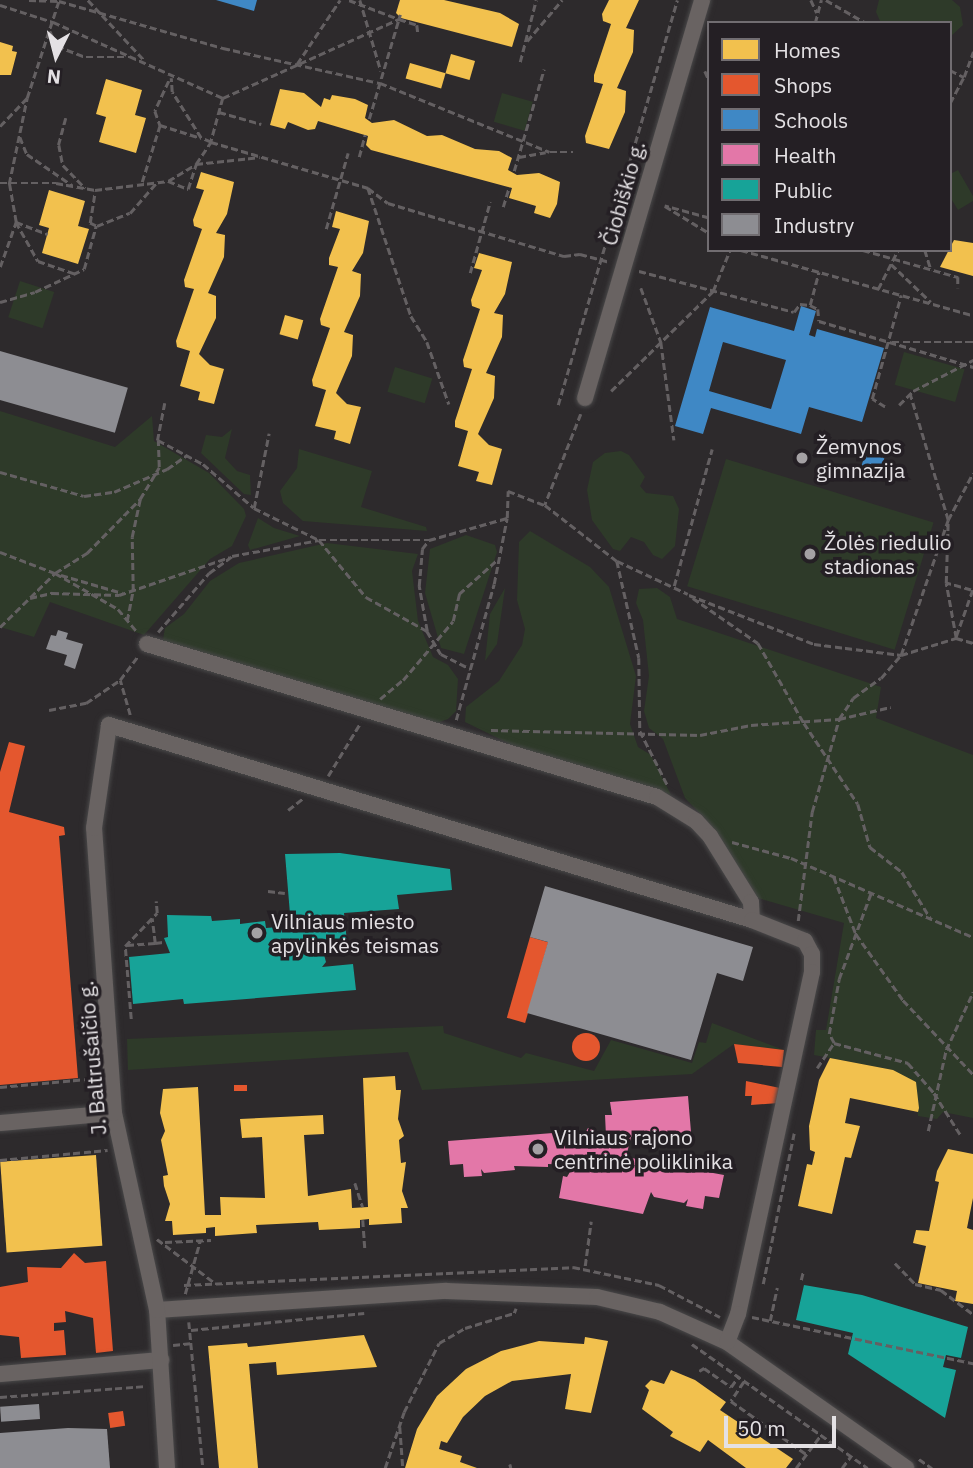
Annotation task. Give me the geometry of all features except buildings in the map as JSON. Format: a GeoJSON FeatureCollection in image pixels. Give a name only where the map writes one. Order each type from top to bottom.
{"type":"FeatureCollection","features":[{"type":"Feature","properties":{"kind":"street","name":"Čiobiškio g."},"geometry":{"type":"LineString","coordinates":[[583,406],[702,0]]}},
{"type":"Feature","properties":{"kind":"street"},"geometry":{"type":"LineString","coordinates":[[147,644],[657,797],[679,808],[710,836],[751,902],[752,920]]}},
{"type":"Feature","properties":{"kind":"street","name":"J. Baltrušaičio g."},"geometry":{"type":"LineString","coordinates":[[131,730],[109,725],[94,828],[114,1112],[144,1238],[157,1310],[167,1468]]}},
{"type":"Feature","properties":{"kind":"street"},"geometry":{"type":"LineString","coordinates":[[131,730],[795,934],[812,954],[812,972],[738,1314],[727,1342]]}},
{"type":"Feature","properties":{"kind":"street"},"geometry":{"type":"LineString","coordinates":[[0,1123],[114,1112]]}},
{"type":"Feature","properties":{"kind":"street"},"geometry":{"type":"LineString","coordinates":[[157,1310],[263,1300],[496,1291],[597,1297],[687,1323],[727,1342],[906,1468]]}},
{"type":"Feature","properties":{"kind":"street"},"geometry":{"type":"LineString","coordinates":[[0,1374],[162,1360]]}},
{"type":"Feature","properties":{"kind":"path"},"geometry":{"type":"LineString","coordinates":[[29,0],[59,0],[296,66],[380,83],[550,152]]}},
{"type":"Feature","properties":{"kind":"path"},"geometry":{"type":"LineString","coordinates":[[59,0],[27,98],[9,184],[16,222],[38,261],[76,274]]}},
{"type":"Feature","properties":{"kind":"path"},"geometry":{"type":"LineString","coordinates":[[88,0],[104,14],[147,63]]}},
{"type":"Feature","properties":{"kind":"path"},"geometry":{"type":"LineString","coordinates":[[296,66],[340,0]]}},
{"type":"Feature","properties":{"kind":"path"},"geometry":{"type":"LineString","coordinates":[[349,0],[417,25],[418,33]]}},
{"type":"Feature","properties":{"kind":"path"},"geometry":{"type":"LineString","coordinates":[[360,0],[372,30],[382,74]]}},
{"type":"Feature","properties":{"kind":"path"},"geometry":{"type":"LineString","coordinates":[[520,62],[536,0]]}},
{"type":"Feature","properties":{"kind":"path"},"geometry":{"type":"LineString","coordinates":[[524,44],[562,0]]}},
{"type":"Feature","properties":{"kind":"path"},"geometry":{"type":"LineString","coordinates":[[558,405],[677,0]]}},
{"type":"Feature","properties":{"kind":"path"},"geometry":{"type":"LineString","coordinates":[[811,0],[818,14]]}},
{"type":"Feature","properties":{"kind":"path"},"geometry":{"type":"LineString","coordinates":[[816,21],[821,0]]}},
{"type":"Feature","properties":{"kind":"path"},"geometry":{"type":"LineString","coordinates":[[826,0],[863,21]]}},
{"type":"Feature","properties":{"kind":"path"},"geometry":{"type":"LineString","coordinates":[[0,5],[53,22],[147,63],[171,78],[223,98],[400,17]]}},
{"type":"Feature","properties":{"kind":"path"},"geometry":{"type":"LineString","coordinates":[[369,119],[400,17]]}},
{"type":"Feature","properties":{"kind":"path"},"geometry":{"type":"LineString","coordinates":[[50,31],[57,46],[86,57],[133,57]]}},
{"type":"Feature","properties":{"kind":"path"},"geometry":{"type":"LineString","coordinates":[[952,99],[973,52]]}},
{"type":"Feature","properties":{"kind":"path"},"geometry":{"type":"LineString","coordinates":[[514,172],[544,69]]}},
{"type":"Feature","properties":{"kind":"path"},"geometry":{"type":"LineString","coordinates":[[705,71],[707,76]]}},
{"type":"Feature","properties":{"kind":"path"},"geometry":{"type":"LineString","coordinates":[[952,71],[964,77]]}},
{"type":"Feature","properties":{"kind":"path"},"geometry":{"type":"LineString","coordinates":[[142,184],[160,125],[155,111],[171,78]]}},
{"type":"Feature","properties":{"kind":"path"},"geometry":{"type":"LineString","coordinates":[[171,78],[172,92],[201,138]]}},
{"type":"Feature","properties":{"kind":"path"},"geometry":{"type":"LineString","coordinates":[[0,126],[27,98]]}},
{"type":"Feature","properties":{"kind":"path"},"geometry":{"type":"LineString","coordinates":[[168,181],[188,189],[196,164],[211,142],[223,98]]}},
{"type":"Feature","properties":{"kind":"path"},"geometry":{"type":"LineString","coordinates":[[219,112],[261,124]]}},
{"type":"Feature","properties":{"kind":"path"},"geometry":{"type":"LineString","coordinates":[[66,118],[59,145],[63,165],[85,188]]}},
{"type":"Feature","properties":{"kind":"path"},"geometry":{"type":"LineString","coordinates":[[160,125],[368,188],[388,203],[564,256],[580,254],[794,312],[800,304],[810,305],[818,309],[819,321],[973,368]]}},
{"type":"Feature","properties":{"kind":"path"},"geometry":{"type":"LineString","coordinates":[[19,135],[27,155],[75,187]]}},
{"type":"Feature","properties":{"kind":"path"},"geometry":{"type":"LineString","coordinates":[[359,157],[365,135]]}},
{"type":"Feature","properties":{"kind":"path"},"geometry":{"type":"LineString","coordinates":[[518,157],[530,152],[573,152]]}},
{"type":"Feature","properties":{"kind":"path"},"geometry":{"type":"LineString","coordinates":[[326,229],[348,153]]}},
{"type":"Feature","properties":{"kind":"path"},"geometry":{"type":"LineString","coordinates":[[0,183],[95,190],[168,181],[196,164],[261,157]]}},
{"type":"Feature","properties":{"kind":"path"},"geometry":{"type":"LineString","coordinates":[[95,190],[89,223],[96,226],[130,213],[157,182]]}},
{"type":"Feature","properties":{"kind":"path"},"geometry":{"type":"LineString","coordinates":[[503,208],[509,187]]}},
{"type":"Feature","properties":{"kind":"path"},"geometry":{"type":"LineString","coordinates":[[368,188],[411,316],[427,342],[449,404]]}},
{"type":"Feature","properties":{"kind":"path"},"geometry":{"type":"LineString","coordinates":[[470,273],[490,202]]}},
{"type":"Feature","properties":{"kind":"path"},"geometry":{"type":"LineString","coordinates":[[707,217],[665,206],[707,232]]}},
{"type":"Feature","properties":{"kind":"path"},"geometry":{"type":"LineString","coordinates":[[16,222],[48,234]]}},
{"type":"Feature","properties":{"kind":"path"},"geometry":{"type":"LineString","coordinates":[[0,267],[16,222]]}},
{"type":"Feature","properties":{"kind":"path"},"geometry":{"type":"LineString","coordinates":[[0,302],[84,269],[96,226]]}},
{"type":"Feature","properties":{"kind":"path"},"geometry":{"type":"LineString","coordinates":[[611,391],[713,291],[729,252]]}},
{"type":"Feature","properties":{"kind":"path"},"geometry":{"type":"LineString","coordinates":[[748,252],[973,315]]}},
{"type":"Feature","properties":{"kind":"path"},"geometry":{"type":"LineString","coordinates":[[877,252],[958,277],[958,288]]}},
{"type":"Feature","properties":{"kind":"path"},"geometry":{"type":"LineString","coordinates":[[878,289],[897,252]]}},
{"type":"Feature","properties":{"kind":"path"},"geometry":{"type":"LineString","coordinates":[[926,252],[931,270]]}},
{"type":"Feature","properties":{"kind":"path"},"geometry":{"type":"LineString","coordinates":[[891,264],[934,304]]}},
{"type":"Feature","properties":{"kind":"path"},"geometry":{"type":"LineString","coordinates":[[810,305],[819,272]]}},
{"type":"Feature","properties":{"kind":"path"},"geometry":{"type":"LineString","coordinates":[[641,288],[660,342],[674,440]]}},
{"type":"Feature","properties":{"kind":"path"},"geometry":{"type":"LineString","coordinates":[[885,407],[873,399],[901,295]]}},
{"type":"Feature","properties":{"kind":"path"},"geometry":{"type":"LineString","coordinates":[[888,342],[973,342]]}},
{"type":"Feature","properties":{"kind":"path"},"geometry":{"type":"LineString","coordinates":[[899,405],[910,394],[973,359]]}},
{"type":"Feature","properties":{"kind":"path"},"geometry":{"type":"LineString","coordinates":[[910,394],[948,520],[946,583],[956,638]]}},
{"type":"Feature","properties":{"kind":"path"},"geometry":{"type":"LineString","coordinates":[[0,626],[55,573],[87,553],[140,499],[159,467],[158,440],[165,404]]}},
{"type":"Feature","properties":{"kind":"path"},"geometry":{"type":"LineString","coordinates":[[545,505],[583,406]]}},
{"type":"Feature","properties":{"kind":"path"},"geometry":{"type":"LineString","coordinates":[[254,508],[269,433]]}},
{"type":"Feature","properties":{"kind":"path"},"geometry":{"type":"LineString","coordinates":[[158,440],[187,455],[254,508],[318,540],[366,597],[427,631]]}},
{"type":"Feature","properties":{"kind":"path"},"geometry":{"type":"LineString","coordinates":[[674,586],[712,449]]}},
{"type":"Feature","properties":{"kind":"path"},"geometry":{"type":"LineString","coordinates":[[0,467],[2,472],[84,496],[114,492],[187,455]]}},
{"type":"Feature","properties":{"kind":"path"},"geometry":{"type":"LineString","coordinates":[[795,934],[808,866],[812,813],[839,719],[853,698],[881,678],[901,654],[948,520],[973,473]]}},
{"type":"Feature","properties":{"kind":"path"},"geometry":{"type":"LineString","coordinates":[[452,735],[499,558],[507,518],[508,491],[545,505],[617,561],[674,586],[758,643],[804,723],[858,804],[870,847],[902,872],[932,919]]}},
{"type":"Feature","properties":{"kind":"path"},"geometry":{"type":"LineString","coordinates":[[127,621],[133,591],[132,537],[140,499]]}},
{"type":"Feature","properties":{"kind":"path"},"geometry":{"type":"LineString","coordinates":[[30,598],[124,594],[232,556],[318,540],[429,540],[507,518]]}},
{"type":"Feature","properties":{"kind":"path"},"geometry":{"type":"LineString","coordinates":[[429,540],[422,549],[419,586],[427,631],[441,654],[470,669]]}},
{"type":"Feature","properties":{"kind":"path"},"geometry":{"type":"LineString","coordinates":[[0,552],[55,573],[124,594]]}},
{"type":"Feature","properties":{"kind":"path"},"geometry":{"type":"LineString","coordinates":[[49,710],[86,703],[120,680],[147,644],[209,573],[232,556]]}},
{"type":"Feature","properties":{"kind":"path"},"geometry":{"type":"LineString","coordinates":[[288,810],[316,787],[344,755],[366,711],[403,680],[453,621],[458,594],[499,558]]}},
{"type":"Feature","properties":{"kind":"path"},"geometry":{"type":"LineString","coordinates":[[617,561],[639,658],[640,731],[679,808]]}},
{"type":"Feature","properties":{"kind":"path"},"geometry":{"type":"LineString","coordinates":[[55,573],[118,609],[147,644]]}},
{"type":"Feature","properties":{"kind":"path"},"geometry":{"type":"LineString","coordinates":[[946,583],[972,590],[956,638]]}},
{"type":"Feature","properties":{"kind":"path"},"geometry":{"type":"LineString","coordinates":[[688,595],[814,644],[901,654],[956,638],[973,643]]}},
{"type":"Feature","properties":{"kind":"path"},"geometry":{"type":"LineString","coordinates":[[120,680],[131,730]]}},
{"type":"Feature","properties":{"kind":"path"},"geometry":{"type":"LineString","coordinates":[[487,730],[640,731],[700,735],[751,725],[839,719],[891,708]]}},
{"type":"Feature","properties":{"kind":"path"},"geometry":{"type":"LineString","coordinates":[[710,836],[808,866],[972,938]]}},
{"type":"Feature","properties":{"kind":"path"},"geometry":{"type":"LineString","coordinates":[[834,877],[856,934],[946,1050],[973,1074]]}},
{"type":"Feature","properties":{"kind":"path"},"geometry":{"type":"LineString","coordinates":[[268,891],[285,893]]}},
{"type":"Feature","properties":{"kind":"path"},"geometry":{"type":"LineString","coordinates":[[871,893],[832,1009],[829,1034],[834,1043],[908,1063],[934,1093],[960,1134]]}},
{"type":"Feature","properties":{"kind":"path"},"geometry":{"type":"LineString","coordinates":[[155,943],[152,918],[156,901]]}},
{"type":"Feature","properties":{"kind":"path"},"geometry":{"type":"LineString","coordinates":[[131,1019],[125,946],[152,918]]}},
{"type":"Feature","properties":{"kind":"path"},"geometry":{"type":"LineString","coordinates":[[125,946],[163,942]]}},
{"type":"Feature","properties":{"kind":"path"},"geometry":{"type":"LineString","coordinates":[[928,1131],[934,1093],[946,1050],[973,992]]}},
{"type":"Feature","properties":{"kind":"path"},"geometry":{"type":"LineString","coordinates":[[817,1068],[834,1043]]}},
{"type":"Feature","properties":{"kind":"path"},"geometry":{"type":"LineString","coordinates":[[0,1087],[111,1076]]}},
{"type":"Feature","properties":{"kind":"path"},"geometry":{"type":"LineString","coordinates":[[764,1284],[796,1128]]}},
{"type":"Feature","properties":{"kind":"path"},"geometry":{"type":"LineString","coordinates":[[0,1160],[122,1148]]}},
{"type":"Feature","properties":{"kind":"path"},"geometry":{"type":"LineString","coordinates":[[355,1183],[363,1208]]}},
{"type":"Feature","properties":{"kind":"path"},"geometry":{"type":"LineString","coordinates":[[363,1220],[365,1249]]}},
{"type":"Feature","properties":{"kind":"path"},"geometry":{"type":"LineString","coordinates":[[585,1268],[592,1221]]}},
{"type":"Feature","properties":{"kind":"path"},"geometry":{"type":"LineString","coordinates":[[144,1238],[163,1242],[211,1240]]}},
{"type":"Feature","properties":{"kind":"path"},"geometry":{"type":"LineString","coordinates":[[185,1297],[200,1241]]}},
{"type":"Feature","properties":{"kind":"path"},"geometry":{"type":"LineString","coordinates":[[163,1242],[215,1283]]}},
{"type":"Feature","properties":{"kind":"path"},"geometry":{"type":"LineString","coordinates":[[895,1263],[915,1284],[941,1290],[973,1314]]}},
{"type":"Feature","properties":{"kind":"path"},"geometry":{"type":"LineString","coordinates":[[801,1280],[803,1272]]}},
{"type":"Feature","properties":{"kind":"path"},"geometry":{"type":"LineString","coordinates":[[769,1321],[778,1288]]}},
{"type":"Feature","properties":{"kind":"path"},"geometry":{"type":"LineString","coordinates":[[687,1323],[698,1302]]}},
{"type":"Feature","properties":{"kind":"path"},"geometry":{"type":"LineString","coordinates":[[503,1307],[526,1307]]}},
{"type":"Feature","properties":{"kind":"path"},"geometry":{"type":"LineString","coordinates":[[385,1468],[400,1423],[439,1343],[465,1328],[514,1314],[516,1307]]}},
{"type":"Feature","properties":{"kind":"path"},"geometry":{"type":"LineString","coordinates":[[191,1329],[368,1312]]}},
{"type":"Feature","properties":{"kind":"path"},"geometry":{"type":"LineString","coordinates":[[738,1314],[973,1363]]}},
{"type":"Feature","properties":{"kind":"path"},"geometry":{"type":"LineString","coordinates":[[188,1320],[193,1343],[203,1468]]}},
{"type":"Feature","properties":{"kind":"path"},"geometry":{"type":"LineString","coordinates":[[171,1345],[193,1343]]}},
{"type":"Feature","properties":{"kind":"path"},"geometry":{"type":"LineString","coordinates":[[690,1343],[868,1468]]}},
{"type":"Feature","properties":{"kind":"path"},"geometry":{"type":"LineString","coordinates":[[699,1371],[704,1368],[731,1387],[738,1377]]}},
{"type":"Feature","properties":{"kind":"path"},"geometry":{"type":"LineString","coordinates":[[744,1381],[731,1401],[806,1454]]}},
{"type":"Feature","properties":{"kind":"path"},"geometry":{"type":"LineString","coordinates":[[0,1397],[163,1385]]}},
{"type":"Feature","properties":{"kind":"path"},"geometry":{"type":"LineString","coordinates":[[400,1423],[398,1447],[403,1468]]}},
{"type":"Feature","properties":{"kind":"path"},"geometry":{"type":"LineString","coordinates":[[796,1468],[821,1435]]}},
{"type":"Feature","properties":{"kind":"path"},"geometry":{"type":"LineString","coordinates":[[842,1468],[851,1456]]}},
{"type":"Feature","properties":{"kind":"green space"},"geometry":{"type":"Polygon","coordinates":[[[879,0],[952,0],[960,7],[963,25],[952,35],[952,21],[880,21],[876,12],[879,0]]]}},
{"type":"Feature","properties":{"kind":"green space"},"geometry":{"type":"Polygon","coordinates":[[[502,93],[533,102],[524,131],[494,122],[502,93]]]}},
{"type":"Feature","properties":{"kind":"green space"},"geometry":{"type":"Polygon","coordinates":[[[958,170],[973,196],[973,201],[958,210],[952,200],[952,173],[958,170]]]}},
{"type":"Feature","properties":{"kind":"green space"},"geometry":{"type":"Polygon","coordinates":[[[20,281],[54,292],[42,328],[8,317],[20,281]]]}},
{"type":"Feature","properties":{"kind":"green space"},"geometry":{"type":"Polygon","coordinates":[[[904,352],[965,369],[955,402],[895,385],[904,352]]]}},
{"type":"Feature","properties":{"kind":"green space"},"geometry":{"type":"Polygon","coordinates":[[[395,367],[432,378],[425,403],[387,392],[395,367]]]}},
{"type":"Feature","properties":{"kind":"green space"},"geometry":{"type":"Polygon","coordinates":[[[0,411],[115,447],[152,416],[154,441],[209,473],[244,509],[246,516],[232,546],[210,559],[144,635],[50,602],[34,637],[0,627],[0,411]]]}},
{"type":"Feature","properties":{"kind":"green space"},"geometry":{"type":"Polygon","coordinates":[[[232,429],[225,458],[237,471],[250,475],[251,495],[244,494],[201,453],[206,435],[222,437],[232,429]]]}},
{"type":"Feature","properties":{"kind":"green space"},"geometry":{"type":"Polygon","coordinates":[[[299,449],[372,471],[361,507],[426,527],[427,531],[303,521],[283,503],[280,491],[297,468],[299,449]]]}},
{"type":"Feature","properties":{"kind":"green space"},"geometry":{"type":"Polygon","coordinates":[[[621,451],[629,455],[645,477],[640,486],[646,493],[673,496],[679,509],[675,546],[662,559],[653,555],[644,542],[631,537],[620,551],[613,549],[592,520],[587,490],[593,462],[605,453],[621,451]]]}},
{"type":"Feature","properties":{"kind":"green space","name":"Žolės riedulio stadionas"},"geometry":{"type":"Polygon","coordinates":[[[726,459],[934,522],[895,650],[687,586],[726,459]]]}},
{"type":"Feature","properties":{"kind":"green space"},"geometry":{"type":"Polygon","coordinates":[[[258,518],[274,528],[300,536],[250,550],[248,545],[258,518]]]}},
{"type":"Feature","properties":{"kind":"green space"},"geometry":{"type":"Polygon","coordinates":[[[530,531],[590,567],[609,587],[636,676],[630,724],[638,747],[651,755],[671,795],[522,750],[465,722],[466,707],[499,681],[522,645],[525,629],[517,600],[519,542],[530,531]]]}},
{"type":"Feature","properties":{"kind":"green space"},"geometry":{"type":"Polygon","coordinates":[[[466,535],[495,545],[497,552],[464,654],[441,648],[425,593],[430,549],[466,535]]]}},
{"type":"Feature","properties":{"kind":"green space"},"geometry":{"type":"Polygon","coordinates":[[[327,543],[418,554],[412,571],[418,621],[433,657],[448,665],[458,679],[456,711],[448,719],[437,723],[346,700],[162,645],[165,628],[184,614],[210,581],[239,563],[327,543]]]}},
{"type":"Feature","properties":{"kind":"green space"},"geometry":{"type":"Polygon","coordinates":[[[505,588],[497,644],[485,661],[490,614],[505,588]]]}},
{"type":"Feature","properties":{"kind":"green space"},"geometry":{"type":"Polygon","coordinates":[[[657,588],[670,597],[677,619],[881,687],[876,718],[973,755],[973,1118],[943,1112],[937,1119],[918,1116],[915,1090],[893,1070],[814,1055],[816,1030],[826,1030],[844,923],[758,898],[708,822],[685,798],[663,739],[649,728],[644,711],[649,676],[643,620],[636,603],[639,589],[657,588]]]}},
{"type":"Feature","properties":{"kind":"green space"},"geometry":{"type":"Polygon","coordinates":[[[712,1023],[784,1050],[734,1044],[692,1074],[422,1090],[408,1052],[128,1070],[127,1039],[443,1026],[444,1033],[521,1058],[526,1053],[594,1071],[611,1040],[692,1063],[699,1042],[706,1043],[712,1023]]]}},
{"type":"Feature","properties":{"kind":"place","name":"Žemynos gimnazija"},"geometry":{"type":"Point","coordinates":[802,458]}},
{"type":"Feature","properties":{"kind":"place","name":"Žolės riedulio stadionas"},"geometry":{"type":"Point","coordinates":[810,554]}},
{"type":"Feature","properties":{"kind":"place","name":"Vilniaus miesto apylinkės teismas"},"geometry":{"type":"Point","coordinates":[257,933]}},
{"type":"Feature","properties":{"kind":"place","name":"Vilniaus rajono centrinė poliklinika"},"geometry":{"type":"Point","coordinates":[538,1149]}}]}
